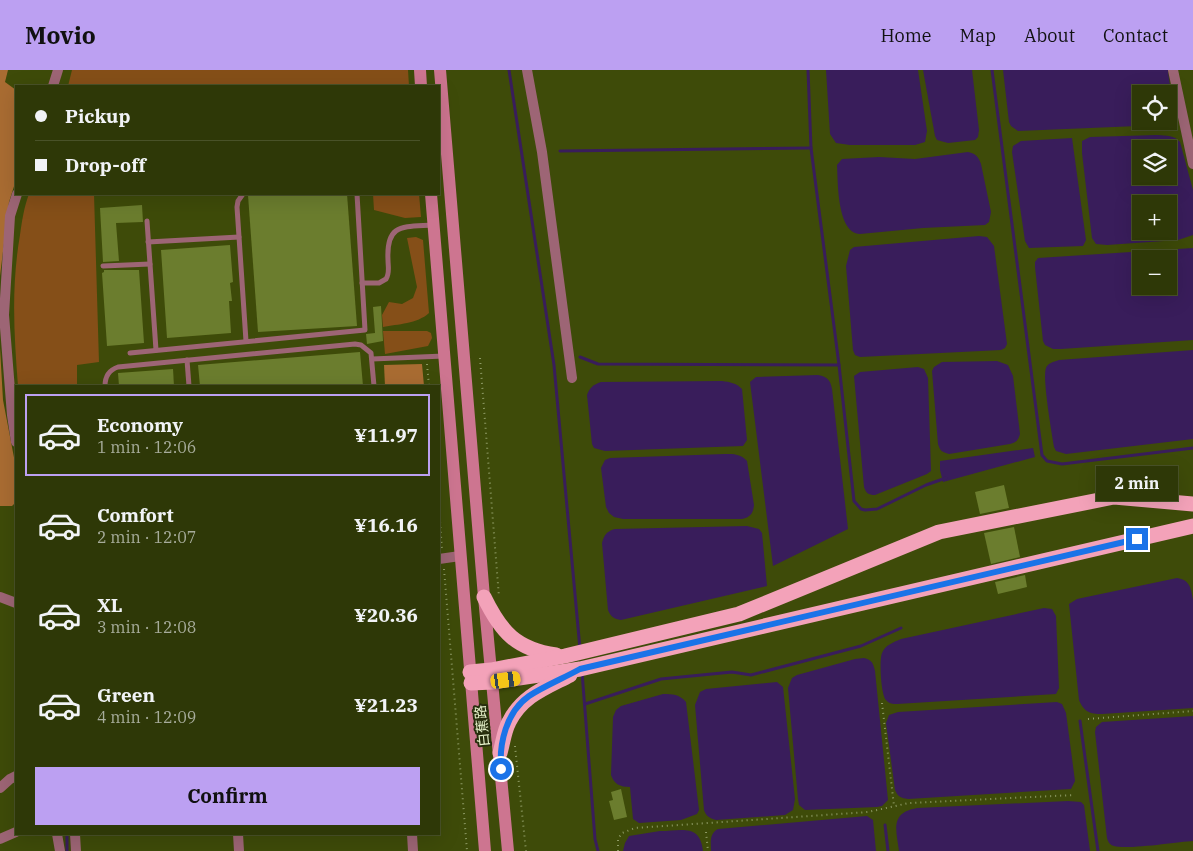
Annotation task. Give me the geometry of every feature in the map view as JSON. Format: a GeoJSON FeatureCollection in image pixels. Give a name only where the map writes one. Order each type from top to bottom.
{"type":"FeatureCollection","features":[{"type":"Feature","properties":{"kind":"highway"},"geometry":{"type":"LineString","coordinates":[[492,676],[565,656],[739,614],[773,602],[939,532],[1114,496],[1193,504]]}},
{"type":"Feature","properties":{"kind":"highway"},"geometry":{"type":"LineString","coordinates":[[470,678],[580,669],[1193,526]]}},
{"type":"Feature","properties":{"kind":"highway"},"geometry":{"type":"LineString","coordinates":[[484,597],[495,620],[507,635],[525,647],[542,653],[565,656]]}},
{"type":"Feature","properties":{"kind":"highway"},"geometry":{"type":"LineString","coordinates":[[500,753],[508,724],[517,708],[528,697],[580,669]]}},
{"type":"Feature","properties":{"kind":"main road"},"geometry":{"type":"LineString","coordinates":[[420,70],[421,85]]}},
{"type":"Feature","properties":{"kind":"main road","name":"白蕉路"},"geometry":{"type":"LineString","coordinates":[[440,70],[484,597],[508,851]]}},
{"type":"Feature","properties":{"kind":"main road"},"geometry":{"type":"LineString","coordinates":[[431,195],[446,356],[470,678],[486,851]]}},
{"type":"Feature","properties":{"kind":"street"},"geometry":{"type":"LineString","coordinates":[[53,85],[58,70]]}},
{"type":"Feature","properties":{"kind":"street"},"geometry":{"type":"LineString","coordinates":[[528,70],[542,152],[572,378]]}},
{"type":"Feature","properties":{"kind":"street"},"geometry":{"type":"LineString","coordinates":[[1173,70],[1193,164]]}},
{"type":"Feature","properties":{"kind":"street"},"geometry":{"type":"LineString","coordinates":[[15,435],[4,315],[10,216],[17,195]]}},
{"type":"Feature","properties":{"kind":"street"},"geometry":{"type":"LineString","coordinates":[[441,558],[460,556]]}},
{"type":"Feature","properties":{"kind":"street"},"geometry":{"type":"LineString","coordinates":[[0,597],[15,603]]}},
{"type":"Feature","properties":{"kind":"street"},"geometry":{"type":"LineString","coordinates":[[0,788],[15,776]]}},
{"type":"Feature","properties":{"kind":"street"},"geometry":{"type":"LineString","coordinates":[[0,839],[15,832]]}},
{"type":"Feature","properties":{"kind":"street"},"geometry":{"type":"LineString","coordinates":[[57,835],[60,851]]}},
{"type":"Feature","properties":{"kind":"street"},"geometry":{"type":"LineString","coordinates":[[75,835],[76,851]]}},
{"type":"Feature","properties":{"kind":"street"},"geometry":{"type":"LineString","coordinates":[[238,835],[239,851]]}},
{"type":"Feature","properties":{"kind":"street"},"geometry":{"type":"LineString","coordinates":[[412,835],[413,851]]}},
{"type":"Feature","properties":{"kind":"lane"},"geometry":{"type":"LineString","coordinates":[[243,195],[238,201],[237,208],[246,341]]}},
{"type":"Feature","properties":{"kind":"lane"},"geometry":{"type":"LineString","coordinates":[[130,353],[365,330],[357,195]]}},
{"type":"Feature","properties":{"kind":"lane"},"geometry":{"type":"LineString","coordinates":[[146,221],[156,350]]}},
{"type":"Feature","properties":{"kind":"lane"},"geometry":{"type":"LineString","coordinates":[[362,283],[379,283],[386,279],[389,272],[388,240],[398,229],[434,225]]}},
{"type":"Feature","properties":{"kind":"lane"},"geometry":{"type":"LineString","coordinates":[[148,242],[239,237]]}},
{"type":"Feature","properties":{"kind":"lane"},"geometry":{"type":"LineString","coordinates":[[103,266],[150,264]]}},
{"type":"Feature","properties":{"kind":"lane"},"geometry":{"type":"LineString","coordinates":[[105,385],[109,372],[118,367],[354,344],[367,348],[372,359],[374,385]]}},
{"type":"Feature","properties":{"kind":"lane"},"geometry":{"type":"LineString","coordinates":[[372,359],[446,356]]}},
{"type":"Feature","properties":{"kind":"lane"},"geometry":{"type":"LineString","coordinates":[[187,360],[189,385]]}},
{"type":"Feature","properties":{"kind":"path"},"geometry":{"type":"LineString","coordinates":[[426,357],[429,385]]}},
{"type":"Feature","properties":{"kind":"path"},"geometry":{"type":"LineString","coordinates":[[480,358],[499,599]]}},
{"type":"Feature","properties":{"kind":"path"},"geometry":{"type":"LineString","coordinates":[[440,533],[467,851]]}},
{"type":"Feature","properties":{"kind":"path"},"geometry":{"type":"LineString","coordinates":[[882,703],[894,806]]}},
{"type":"Feature","properties":{"kind":"path"},"geometry":{"type":"LineString","coordinates":[[1088,719],[1193,711]]}},
{"type":"Feature","properties":{"kind":"path"},"geometry":{"type":"LineString","coordinates":[[515,745],[526,851]]}},
{"type":"Feature","properties":{"kind":"path"},"geometry":{"type":"LineString","coordinates":[[618,851],[618,840],[622,833],[635,828],[868,812],[909,803],[1074,795]]}},
{"type":"Feature","properties":{"kind":"path"},"geometry":{"type":"LineString","coordinates":[[706,832],[708,851]]}},
{"type":"Feature","properties":{"kind":"shaded area"},"geometry":{"type":"Polygon","coordinates":[[[0,70],[8,70],[5,82],[15,89],[15,183],[9,202],[0,276],[0,70]]]}},
{"type":"Feature","properties":{"kind":"shaded area"},"geometry":{"type":"Polygon","coordinates":[[[72,70],[408,70],[409,85],[68,85],[72,70]]]}},
{"type":"Feature","properties":{"kind":"shaded area"},"geometry":{"type":"Polygon","coordinates":[[[826,70],[918,70],[927,131],[925,142],[915,145],[850,145],[836,143],[830,134],[826,70]]]}},
{"type":"Feature","properties":{"kind":"shaded area"},"geometry":{"type":"Polygon","coordinates":[[[923,70],[972,70],[979,130],[978,137],[975,140],[948,143],[937,140],[923,70]]]}},
{"type":"Feature","properties":{"kind":"shaded area"},"geometry":{"type":"Polygon","coordinates":[[[1003,70],[1168,70],[1170,85],[1132,85],[1132,126],[1018,131],[1009,122],[1003,70]]]}},
{"type":"Feature","properties":{"kind":"shaded area"},"geometry":{"type":"Polygon","coordinates":[[[1157,135],[1170,136],[1178,140],[1193,190],[1193,235],[1178,240],[1107,245],[1096,244],[1092,238],[1082,141],[1090,137],[1157,135]]]}},
{"type":"Feature","properties":{"kind":"shaded area"},"geometry":{"type":"Polygon","coordinates":[[[1072,138],[1086,240],[1083,246],[1029,248],[1025,241],[1012,152],[1013,146],[1021,141],[1072,138]]]}},
{"type":"Feature","properties":{"kind":"shaded area"},"geometry":{"type":"Polygon","coordinates":[[[968,152],[976,156],[981,164],[991,212],[989,222],[985,225],[860,234],[852,231],[847,225],[840,206],[838,183],[837,165],[842,159],[879,157],[915,159],[968,152]]]}},
{"type":"Feature","properties":{"kind":"shaded area"},"geometry":{"type":"Polygon","coordinates":[[[29,195],[94,195],[99,362],[77,365],[77,385],[18,385],[14,292],[17,254],[29,195]]]}},
{"type":"Feature","properties":{"kind":"shaded area"},"geometry":{"type":"Polygon","coordinates":[[[373,195],[419,195],[421,217],[405,218],[374,210],[373,195]]]}},
{"type":"Feature","properties":{"kind":"shaded area"},"geometry":{"type":"Polygon","coordinates":[[[979,236],[987,237],[994,246],[1007,344],[1005,348],[1001,350],[860,357],[855,355],[846,266],[850,250],[854,247],[979,236]]]}},
{"type":"Feature","properties":{"kind":"shaded area"},"geometry":{"type":"Polygon","coordinates":[[[416,237],[423,240],[429,313],[413,321],[383,327],[382,315],[389,302],[402,304],[413,298],[417,287],[407,238],[416,237]]]}},
{"type":"Feature","properties":{"kind":"shaded area"},"geometry":{"type":"Polygon","coordinates":[[[1193,248],[1193,340],[1053,349],[1045,345],[1043,341],[1035,262],[1038,258],[1132,252],[1132,295],[1177,295],[1177,250],[1162,250],[1193,248]]]}},
{"type":"Feature","properties":{"kind":"shaded area"},"geometry":{"type":"Polygon","coordinates":[[[383,331],[427,331],[431,333],[432,338],[428,346],[385,354],[383,331]]]}},
{"type":"Feature","properties":{"kind":"shaded area"},"geometry":{"type":"Polygon","coordinates":[[[0,348],[3,400],[15,463],[15,503],[12,506],[0,506],[0,348]]]}},
{"type":"Feature","properties":{"kind":"shaded area"},"geometry":{"type":"Polygon","coordinates":[[[1193,350],[1193,439],[1066,454],[1056,451],[1051,430],[1045,382],[1046,368],[1049,364],[1059,360],[1193,350]]]}},
{"type":"Feature","properties":{"kind":"shaded area"},"geometry":{"type":"Polygon","coordinates":[[[997,361],[1008,365],[1013,376],[1020,434],[1018,439],[1010,444],[949,454],[943,452],[938,444],[932,371],[934,367],[942,362],[997,361]]]}},
{"type":"Feature","properties":{"kind":"shaded area"},"geometry":{"type":"Polygon","coordinates":[[[422,364],[424,385],[385,385],[384,365],[422,364]]]}},
{"type":"Feature","properties":{"kind":"shaded area"},"geometry":{"type":"Polygon","coordinates":[[[918,367],[924,369],[928,378],[931,471],[875,495],[869,494],[864,487],[854,376],[860,372],[918,367]]]}},
{"type":"Feature","properties":{"kind":"shaded area"},"geometry":{"type":"Polygon","coordinates":[[[818,375],[828,379],[832,389],[848,529],[773,566],[750,382],[756,377],[818,375]]]}},
{"type":"Feature","properties":{"kind":"shaded area"},"geometry":{"type":"Polygon","coordinates":[[[722,381],[733,383],[742,389],[747,440],[743,446],[605,451],[594,448],[587,395],[596,384],[601,382],[722,381]]]}},
{"type":"Feature","properties":{"kind":"shaded area"},"geometry":{"type":"Polygon","coordinates":[[[1033,448],[1035,457],[943,482],[940,461],[1033,448]]]}},
{"type":"Feature","properties":{"kind":"shaded area"},"geometry":{"type":"Polygon","coordinates":[[[734,454],[747,461],[754,505],[748,517],[742,519],[623,519],[614,517],[606,507],[601,468],[605,460],[610,458],[734,454]]]}},
{"type":"Feature","properties":{"kind":"shaded area"},"geometry":{"type":"Polygon","coordinates":[[[747,526],[759,529],[762,533],[767,586],[621,620],[610,614],[608,610],[602,543],[608,532],[615,529],[747,526]]]}},
{"type":"Feature","properties":{"kind":"shaded area"},"geometry":{"type":"Polygon","coordinates":[[[1177,578],[1189,585],[1193,600],[1193,708],[1102,714],[1088,712],[1079,700],[1069,604],[1077,599],[1177,578]]]}},
{"type":"Feature","properties":{"kind":"shaded area"},"geometry":{"type":"Polygon","coordinates":[[[1044,608],[1052,609],[1056,616],[1059,688],[1056,694],[897,704],[890,703],[884,697],[881,657],[883,650],[890,644],[901,639],[1044,608]]]}},
{"type":"Feature","properties":{"kind":"shaded area"},"geometry":{"type":"Polygon","coordinates":[[[864,658],[872,662],[875,671],[888,800],[882,806],[877,807],[805,810],[799,805],[798,799],[788,688],[792,678],[797,675],[864,658]]]}},
{"type":"Feature","properties":{"kind":"shaded area"},"geometry":{"type":"Polygon","coordinates":[[[777,682],[783,687],[795,799],[793,810],[785,815],[716,820],[711,818],[704,810],[695,705],[700,692],[706,689],[777,682]]]}},
{"type":"Feature","properties":{"kind":"shaded area"},"geometry":{"type":"Polygon","coordinates":[[[663,694],[676,695],[686,702],[699,810],[697,814],[681,820],[639,823],[633,819],[630,787],[618,784],[611,775],[613,717],[616,710],[621,706],[663,694]]]}},
{"type":"Feature","properties":{"kind":"shaded area"},"geometry":{"type":"Polygon","coordinates":[[[1057,702],[1062,704],[1066,713],[1075,781],[1071,789],[908,799],[900,797],[896,792],[886,723],[889,715],[898,712],[1057,702]]]}},
{"type":"Feature","properties":{"kind":"shaded area"},"geometry":{"type":"Polygon","coordinates":[[[1193,716],[1193,841],[1129,847],[1111,845],[1107,838],[1096,727],[1102,722],[1193,716]]]}},
{"type":"Feature","properties":{"kind":"shaded area"},"geometry":{"type":"Polygon","coordinates":[[[1068,801],[1081,802],[1084,805],[1090,851],[899,851],[897,823],[902,814],[908,810],[1068,801]]]}},
{"type":"Feature","properties":{"kind":"shaded area"},"geometry":{"type":"Polygon","coordinates":[[[867,816],[873,820],[876,851],[711,851],[712,836],[718,829],[867,816]]]}},
{"type":"Feature","properties":{"kind":"shaded area"},"geometry":{"type":"Polygon","coordinates":[[[688,830],[694,832],[701,842],[703,851],[623,851],[629,836],[660,831],[688,830]]]}},
{"type":"Feature","properties":{"kind":"building"},"geometry":{"type":"Polygon","coordinates":[[[248,195],[347,195],[357,326],[258,332],[248,195]]]}},
{"type":"Feature","properties":{"kind":"building"},"geometry":{"type":"Polygon","coordinates":[[[142,205],[143,222],[116,223],[119,261],[103,262],[100,208],[142,205]]]}},
{"type":"Feature","properties":{"kind":"building"},"geometry":{"type":"Polygon","coordinates":[[[230,245],[233,282],[230,283],[232,301],[229,301],[231,333],[167,338],[161,250],[230,245]]]}},
{"type":"Feature","properties":{"kind":"building"},"geometry":{"type":"Polygon","coordinates":[[[104,270],[139,270],[144,343],[107,346],[102,273],[104,270]]]}},
{"type":"Feature","properties":{"kind":"building"},"geometry":{"type":"Polygon","coordinates":[[[381,306],[383,341],[367,344],[366,334],[375,333],[373,307],[381,306]]]}},
{"type":"Feature","properties":{"kind":"building"},"geometry":{"type":"Polygon","coordinates":[[[360,352],[363,385],[200,385],[198,365],[360,352]]]}},
{"type":"Feature","properties":{"kind":"building"},"geometry":{"type":"Polygon","coordinates":[[[173,369],[174,385],[119,385],[118,373],[173,369]]]}},
{"type":"Feature","properties":{"kind":"building"},"geometry":{"type":"Polygon","coordinates":[[[1004,485],[1009,508],[980,514],[975,492],[1004,485]]]}},
{"type":"Feature","properties":{"kind":"building"},"geometry":{"type":"Polygon","coordinates":[[[1014,527],[1020,557],[991,564],[984,533],[1014,527]]]}},
{"type":"Feature","properties":{"kind":"building"},"geometry":{"type":"Polygon","coordinates":[[[1025,575],[1027,587],[998,594],[995,582],[1025,575]]]}},
{"type":"Feature","properties":{"kind":"building"},"geometry":{"type":"Polygon","coordinates":[[[621,789],[627,817],[614,820],[609,801],[613,800],[611,792],[621,789]]]}},
{"type":"Feature","properties":{"kind":"waterway"},"geometry":{"type":"LineString","coordinates":[[509,70],[554,365],[580,649]]}},
{"type":"Feature","properties":{"kind":"waterway"},"geometry":{"type":"LineString","coordinates":[[808,70],[811,148],[839,365],[854,501],[861,509],[877,509],[926,485],[946,478]]}},
{"type":"Feature","properties":{"kind":"waterway"},"geometry":{"type":"LineString","coordinates":[[992,70],[1042,455],[1047,461],[1062,464],[1193,448]]}},
{"type":"Feature","properties":{"kind":"waterway"},"geometry":{"type":"LineString","coordinates":[[560,151],[811,148]]}},
{"type":"Feature","properties":{"kind":"waterway"},"geometry":{"type":"LineString","coordinates":[[580,357],[598,364],[839,365]]}},
{"type":"Feature","properties":{"kind":"waterway"},"geometry":{"type":"LineString","coordinates":[[585,704],[661,679],[732,672],[751,675],[861,646],[901,628]]}},
{"type":"Feature","properties":{"kind":"waterway"},"geometry":{"type":"LineString","coordinates":[[582,672],[595,839],[598,851]]}},
{"type":"Feature","properties":{"kind":"waterway"},"geometry":{"type":"LineString","coordinates":[[1080,721],[1098,851]]}},
{"type":"Feature","properties":{"kind":"waterway"},"geometry":{"type":"LineString","coordinates":[[885,825],[888,851]]}},
{"type":"Feature","properties":{"kind":"waterway"},"geometry":{"type":"LineString","coordinates":[[67,835],[67,851]]}},
{"type":"Feature","properties":{"kind":"route"},"geometry":{"type":"LineString","coordinates":[[501,769],[500,753],[508,724],[517,708],[528,697],[580,669],[1137,539]]}}]}
